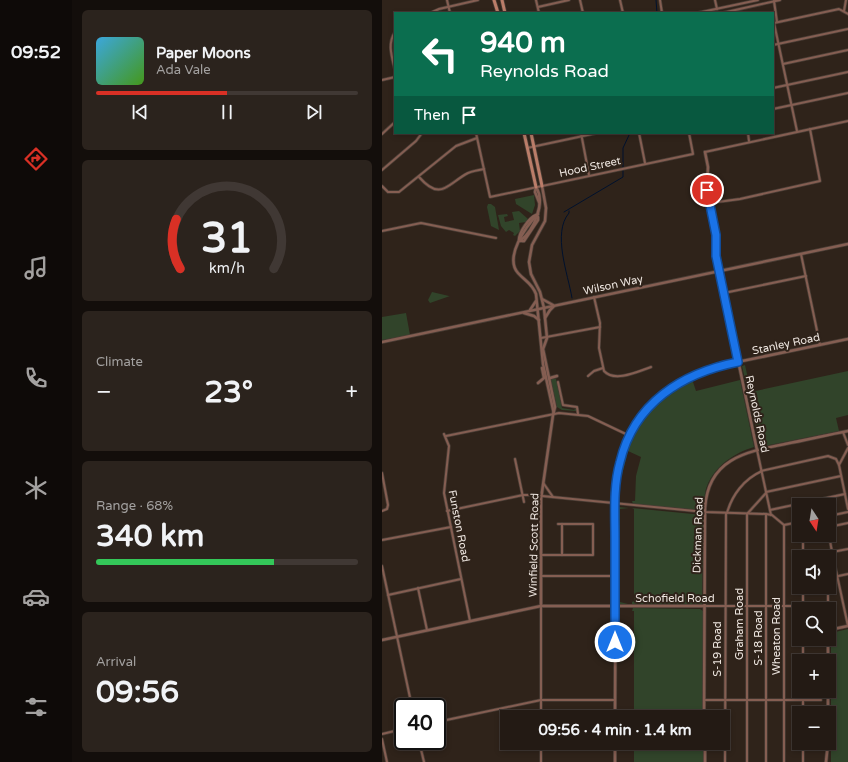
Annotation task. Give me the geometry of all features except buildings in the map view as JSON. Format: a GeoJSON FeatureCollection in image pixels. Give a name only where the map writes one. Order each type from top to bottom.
{"type":"FeatureCollection","features":[{"type":"Feature","properties":{"kind":"main road"},"geometry":{"type":"LineString","coordinates":[[494,0],[498,12]]}},
{"type":"Feature","properties":{"kind":"main road"},"geometry":{"type":"LineString","coordinates":[[502,0],[505,12]]}},
{"type":"Feature","properties":{"kind":"main road"},"geometry":{"type":"LineString","coordinates":[[524,134],[536,187]]}},
{"type":"Feature","properties":{"kind":"main road"},"geometry":{"type":"LineString","coordinates":[[531,134],[542,186]]}},
{"type":"Feature","properties":{"kind":"street"},"geometry":{"type":"LineString","coordinates":[[447,0],[450,12]]}},
{"type":"Feature","properties":{"kind":"street"},"geometry":{"type":"LineString","coordinates":[[433,12],[449,6],[478,0]]}},
{"type":"Feature","properties":{"kind":"street"},"geometry":{"type":"LineString","coordinates":[[536,0],[539,12]]}},
{"type":"Feature","properties":{"kind":"street"},"geometry":{"type":"LineString","coordinates":[[538,6],[569,0]]}},
{"type":"Feature","properties":{"kind":"street"},"geometry":{"type":"LineString","coordinates":[[580,0],[583,12]]}},
{"type":"Feature","properties":{"kind":"street"},"geometry":{"type":"LineString","coordinates":[[620,0],[623,12]]}},
{"type":"Feature","properties":{"kind":"street"},"geometry":{"type":"LineString","coordinates":[[660,0],[662,12]]}},
{"type":"Feature","properties":{"kind":"street"},"geometry":{"type":"LineString","coordinates":[[715,0],[717,9]]}},
{"type":"Feature","properties":{"kind":"street"},"geometry":{"type":"LineString","coordinates":[[702,12],[758,0]]}},
{"type":"Feature","properties":{"kind":"street"},"geometry":{"type":"LineString","coordinates":[[726,12],[780,0]]}},
{"type":"Feature","properties":{"kind":"street"},"geometry":{"type":"LineString","coordinates":[[844,11],[846,0]]}},
{"type":"Feature","properties":{"kind":"street"},"geometry":{"type":"LineString","coordinates":[[774,1],[778,22]]}},
{"type":"Feature","properties":{"kind":"street"},"geometry":{"type":"LineString","coordinates":[[797,131],[774,23],[838,9],[848,14]]}},
{"type":"Feature","properties":{"kind":"street"},"geometry":{"type":"LineString","coordinates":[[774,45],[848,29]]}},
{"type":"Feature","properties":{"kind":"street"},"geometry":{"type":"LineString","coordinates":[[394,34],[390,46],[394,65]]}},
{"type":"Feature","properties":{"kind":"street"},"geometry":{"type":"LineString","coordinates":[[783,64],[848,50]]}},
{"type":"Feature","properties":{"kind":"street"},"geometry":{"type":"LineString","coordinates":[[774,88],[848,72]]}},
{"type":"Feature","properties":{"kind":"street"},"geometry":{"type":"LineString","coordinates":[[382,80],[394,77]]}},
{"type":"Feature","properties":{"kind":"street"},"geometry":{"type":"LineString","coordinates":[[774,109],[848,93]]}},
{"type":"Feature","properties":{"kind":"street"},"geometry":{"type":"LineString","coordinates":[[705,152],[848,120]]}},
{"type":"Feature","properties":{"kind":"street"},"geometry":{"type":"LineString","coordinates":[[382,134],[394,123]]}},
{"type":"Feature","properties":{"kind":"street"},"geometry":{"type":"LineString","coordinates":[[710,203],[740,199],[820,181],[810,129]]}},
{"type":"Feature","properties":{"kind":"street"},"geometry":{"type":"LineString","coordinates":[[382,170],[416,141],[421,134]]}},
{"type":"Feature","properties":{"kind":"street"},"geometry":{"type":"LineString","coordinates":[[419,177],[428,186],[442,190],[451,186],[468,173],[484,168],[476,134]]}},
{"type":"Feature","properties":{"kind":"street"},"geometry":{"type":"LineString","coordinates":[[527,148],[592,134]]}},
{"type":"Feature","properties":{"kind":"street"},"geometry":{"type":"LineString","coordinates":[[638,134],[645,164]]}},
{"type":"Feature","properties":{"kind":"street","name":"Hood Street"},"geometry":{"type":"LineString","coordinates":[[484,168],[490,197],[693,154],[689,134]]}},
{"type":"Feature","properties":{"kind":"street"},"geometry":{"type":"LineString","coordinates":[[748,134],[749,142]]}},
{"type":"Feature","properties":{"kind":"street"},"geometry":{"type":"LineString","coordinates":[[581,136],[590,175]]}},
{"type":"Feature","properties":{"kind":"street"},"geometry":{"type":"LineString","coordinates":[[382,186],[388,192],[395,193],[401,191],[456,146],[477,138]]}},
{"type":"Feature","properties":{"kind":"street","name":"Reynolds Road"},"geometry":{"type":"LineString","coordinates":[[705,152],[708,167],[707,186],[716,235],[716,256],[771,515]]}},
{"type":"Feature","properties":{"kind":"street"},"geometry":{"type":"LineString","coordinates":[[542,186],[546,208],[545,221],[532,245],[529,261],[531,274],[540,292],[544,308],[547,338],[543,349],[555,403],[554,414],[578,414],[593,417],[630,436]]}},
{"type":"Feature","properties":{"kind":"street","name":"Winfield Scott Road"},"geometry":{"type":"LineString","coordinates":[[536,187],[539,192],[537,219],[519,242],[513,254],[513,265],[517,273],[532,284],[537,299],[543,364],[554,414],[541,496],[541,710]]}},
{"type":"Feature","properties":{"kind":"street"},"geometry":{"type":"LineString","coordinates":[[382,231],[421,223],[496,238]]}},
{"type":"Feature","properties":{"kind":"street","name":"Wilson Way"},"geometry":{"type":"LineString","coordinates":[[382,342],[848,244]]}},
{"type":"Feature","properties":{"kind":"street"},"geometry":{"type":"LineString","coordinates":[[801,254],[820,345]]}},
{"type":"Feature","properties":{"kind":"street"},"geometry":{"type":"LineString","coordinates":[[724,293],[806,276]]}},
{"type":"Feature","properties":{"kind":"street"},"geometry":{"type":"LineString","coordinates":[[594,298],[600,327],[599,348],[603,368],[607,374],[621,376],[652,367]]}},
{"type":"Feature","properties":{"kind":"street"},"geometry":{"type":"LineString","coordinates":[[528,311],[533,308],[537,299]]}},
{"type":"Feature","properties":{"kind":"street"},"geometry":{"type":"LineString","coordinates":[[542,299],[548,304],[556,306]]}},
{"type":"Feature","properties":{"kind":"street"},"geometry":{"type":"LineString","coordinates":[[545,318],[550,310],[556,306]]}},
{"type":"Feature","properties":{"kind":"street"},"geometry":{"type":"LineString","coordinates":[[522,313],[534,316],[539,320]]}},
{"type":"Feature","properties":{"kind":"street"},"geometry":{"type":"LineString","coordinates":[[541,338],[600,327]]}},
{"type":"Feature","properties":{"kind":"street","name":"Stanley Road"},"geometry":{"type":"LineString","coordinates":[[615,710],[615,504],[620,461],[630,436],[647,410],[673,386],[705,370],[848,339]]}},
{"type":"Feature","properties":{"kind":"street"},"geometry":{"type":"LineString","coordinates":[[543,364],[544,378],[538,383],[545,384],[548,387]]}},
{"type":"Feature","properties":{"kind":"street"},"geometry":{"type":"LineString","coordinates":[[588,376],[594,371],[603,368]]}},
{"type":"Feature","properties":{"kind":"street"},"geometry":{"type":"LineString","coordinates":[[550,378],[557,376]]}},
{"type":"Feature","properties":{"kind":"street"},"geometry":{"type":"LineString","coordinates":[[558,382],[563,405],[577,407],[578,414]]}},
{"type":"Feature","properties":{"kind":"street","name":"Funston Road"},"geometry":{"type":"LineString","coordinates":[[470,621],[447,512],[444,488],[448,453],[445,435],[554,414]]}},
{"type":"Feature","properties":{"kind":"street","name":"Dickman Road"},"geometry":{"type":"LineString","coordinates":[[704,710],[705,501],[709,488],[719,471],[733,459],[757,450],[848,431]]}},
{"type":"Feature","properties":{"kind":"street"},"geometry":{"type":"LineString","coordinates":[[843,432],[848,445]]}},
{"type":"Feature","properties":{"kind":"street"},"geometry":{"type":"LineString","coordinates":[[848,448],[839,465],[848,509]]}},
{"type":"Feature","properties":{"kind":"street","name":"S-19 Road"},"geometry":{"type":"LineString","coordinates":[[726,762],[726,513],[734,495],[748,479],[762,471],[828,456],[836,459],[839,465]]}},
{"type":"Feature","properties":{"kind":"street"},"geometry":{"type":"LineString","coordinates":[[515,459],[524,502]]}},
{"type":"Feature","properties":{"kind":"street"},"geometry":{"type":"LineString","coordinates":[[382,473],[388,499],[388,507],[382,511]]}},
{"type":"Feature","properties":{"kind":"street"},"geometry":{"type":"LineString","coordinates":[[747,514],[766,492],[841,476]]}},
{"type":"Feature","properties":{"kind":"street"},"geometry":{"type":"LineString","coordinates":[[543,484],[554,497]]}},
{"type":"Feature","properties":{"kind":"street"},"geometry":{"type":"LineString","coordinates":[[770,510],[845,494]]}},
{"type":"Feature","properties":{"kind":"street"},"geometry":{"type":"LineString","coordinates":[[447,512],[523,495],[705,512],[766,514],[771,515],[784,525],[792,523]]}},
{"type":"Feature","properties":{"kind":"street"},"geometry":{"type":"LineString","coordinates":[[836,515],[848,512]]}},
{"type":"Feature","properties":{"kind":"street","name":"Graham Road"},"geometry":{"type":"LineString","coordinates":[[747,514],[747,762]]}},
{"type":"Feature","properties":{"kind":"street","name":"S-18 Road"},"geometry":{"type":"LineString","coordinates":[[766,514],[766,762]]}},
{"type":"Feature","properties":{"kind":"street"},"geometry":{"type":"LineString","coordinates":[[836,526],[848,523]]}},
{"type":"Feature","properties":{"kind":"street"},"geometry":{"type":"LineString","coordinates":[[541,555],[593,555],[593,524],[558,524]]}},
{"type":"Feature","properties":{"kind":"street"},"geometry":{"type":"LineString","coordinates":[[562,524],[562,555]]}},
{"type":"Feature","properties":{"kind":"street","name":"Wheaton Road"},"geometry":{"type":"LineString","coordinates":[[784,525],[784,762]]}},
{"type":"Feature","properties":{"kind":"street"},"geometry":{"type":"LineString","coordinates":[[382,540],[451,527]]}},
{"type":"Feature","properties":{"kind":"street"},"geometry":{"type":"LineString","coordinates":[[836,551],[848,549]]}},
{"type":"Feature","properties":{"kind":"street"},"geometry":{"type":"LineString","coordinates":[[382,566],[410,698]]}},
{"type":"Feature","properties":{"kind":"street"},"geometry":{"type":"LineString","coordinates":[[836,571],[848,626],[836,629]]}},
{"type":"Feature","properties":{"kind":"street"},"geometry":{"type":"LineString","coordinates":[[837,576],[848,574]]}},
{"type":"Feature","properties":{"kind":"street"},"geometry":{"type":"LineString","coordinates":[[541,576],[615,576]]}},
{"type":"Feature","properties":{"kind":"street"},"geometry":{"type":"LineString","coordinates":[[388,595],[461,579]]}},
{"type":"Feature","properties":{"kind":"street"},"geometry":{"type":"LineString","coordinates":[[418,588],[427,630]]}},
{"type":"Feature","properties":{"kind":"street"},"geometry":{"type":"LineString","coordinates":[[843,601],[848,600]]}},
{"type":"Feature","properties":{"kind":"street","name":"Schofield Road"},"geometry":{"type":"LineString","coordinates":[[382,640],[541,606],[792,607]]}},
{"type":"Feature","properties":{"kind":"street"},"geometry":{"type":"LineString","coordinates":[[446,720],[541,700],[615,700]]}},
{"type":"Feature","properties":{"kind":"street"},"geometry":{"type":"LineString","coordinates":[[704,700],[821,700]]}},
{"type":"Feature","properties":{"kind":"street"},"geometry":{"type":"LineString","coordinates":[[803,700],[803,706]]}},
{"type":"Feature","properties":{"kind":"street"},"geometry":{"type":"LineString","coordinates":[[382,734],[394,731]]}},
{"type":"Feature","properties":{"kind":"street"},"geometry":{"type":"LineString","coordinates":[[382,739],[387,762]]}},
{"type":"Feature","properties":{"kind":"street"},"geometry":{"type":"LineString","coordinates":[[421,750],[424,762]]}},
{"type":"Feature","properties":{"kind":"street"},"geometry":{"type":"LineString","coordinates":[[541,750],[541,762]]}},
{"type":"Feature","properties":{"kind":"street"},"geometry":{"type":"LineString","coordinates":[[615,750],[615,762]]}},
{"type":"Feature","properties":{"kind":"street"},"geometry":{"type":"LineString","coordinates":[[704,750],[704,762]]}},
{"type":"Feature","properties":{"kind":"street"},"geometry":{"type":"LineString","coordinates":[[803,750],[803,762]]}},
{"type":"Feature","properties":{"kind":"street"},"geometry":{"type":"LineString","coordinates":[[826,762],[827,750]]}},
{"type":"Feature","properties":{"kind":"green space"},"geometry":{"type":"Polygon","coordinates":[[[534,195],[535,205],[532,214],[516,204],[515,199],[534,195]]]}},
{"type":"Feature","properties":{"kind":"green space"},"geometry":{"type":"Polygon","coordinates":[[[488,204],[495,207],[499,230],[491,226],[487,207],[488,204]]]}},
{"type":"Feature","properties":{"kind":"green space"},"geometry":{"type":"Polygon","coordinates":[[[519,211],[528,219],[526,222],[519,223],[520,231],[515,236],[513,235],[514,233],[509,230],[506,232],[501,226],[498,215],[507,214],[508,216],[504,217],[505,222],[514,220],[512,212],[519,211]]]}},
{"type":"Feature","properties":{"kind":"green space"},"geometry":{"type":"Polygon","coordinates":[[[432,292],[450,296],[430,303],[428,300],[432,292]]]}},
{"type":"Feature","properties":{"kind":"green space"},"geometry":{"type":"Polygon","coordinates":[[[406,313],[410,335],[382,340],[382,317],[406,313]]]}},
{"type":"Feature","properties":{"kind":"green space"},"geometry":{"type":"Polygon","coordinates":[[[745,365],[751,392],[848,371],[848,415],[836,418],[839,431],[760,447],[742,366],[745,365]]]}},
{"type":"Feature","properties":{"kind":"green space"},"geometry":{"type":"Polygon","coordinates":[[[552,378],[556,379],[562,408],[574,410],[576,408],[576,411],[562,410],[557,407],[551,380],[552,378]]]}},
{"type":"Feature","properties":{"kind":"green space"},"geometry":{"type":"Polygon","coordinates":[[[692,379],[696,391],[740,380],[754,447],[739,453],[720,466],[710,479],[701,510],[633,504],[632,501],[635,501],[636,476],[641,457],[628,451],[622,475],[620,473],[629,443],[636,430],[655,406],[666,396],[692,379]]]}},
{"type":"Feature","properties":{"kind":"green space"},"geometry":{"type":"Polygon","coordinates":[[[619,507],[629,508],[620,509],[620,602],[628,604],[620,604],[617,601],[619,507]]]}},
{"type":"Feature","properties":{"kind":"green space"},"geometry":{"type":"Polygon","coordinates":[[[632,508],[703,515],[702,604],[632,604],[634,601],[634,509],[632,508]]]}},
{"type":"Feature","properties":{"kind":"green space"},"geometry":{"type":"Polygon","coordinates":[[[633,608],[700,609],[703,611],[703,710],[634,710],[634,611],[632,611],[633,608]]]}},
{"type":"Feature","properties":{"kind":"green space"},"geometry":{"type":"Polygon","coordinates":[[[848,629],[848,762],[831,762],[831,750],[836,750],[836,706],[831,706],[831,698],[836,698],[836,654],[831,654],[831,646],[836,646],[836,632],[848,629]]]}},
{"type":"Feature","properties":{"kind":"green space"},"geometry":{"type":"Polygon","coordinates":[[[805,698],[819,698],[817,700],[805,698]]]}},
{"type":"Feature","properties":{"kind":"green space"},"geometry":{"type":"Polygon","coordinates":[[[634,750],[703,750],[703,762],[634,762],[634,750]]]}},
{"type":"Feature","properties":{"kind":"waterway"},"geometry":{"type":"LineString","coordinates":[[656,0],[657,12]]}},
{"type":"Feature","properties":{"kind":"waterway"},"geometry":{"type":"LineString","coordinates":[[564,212],[623,177],[623,148],[630,134]]}},
{"type":"Feature","properties":{"kind":"waterway"},"geometry":{"type":"LineString","coordinates":[[569,211],[564,221],[561,242],[572,298]]}},
{"type":"Feature","properties":{"kind":"route"},"geometry":{"type":"LineString","coordinates":[[615,642],[615,504],[617,477],[624,447],[636,424],[645,412],[666,391],[690,376],[718,366],[738,362],[716,256],[716,235],[707,190]]}}]}
